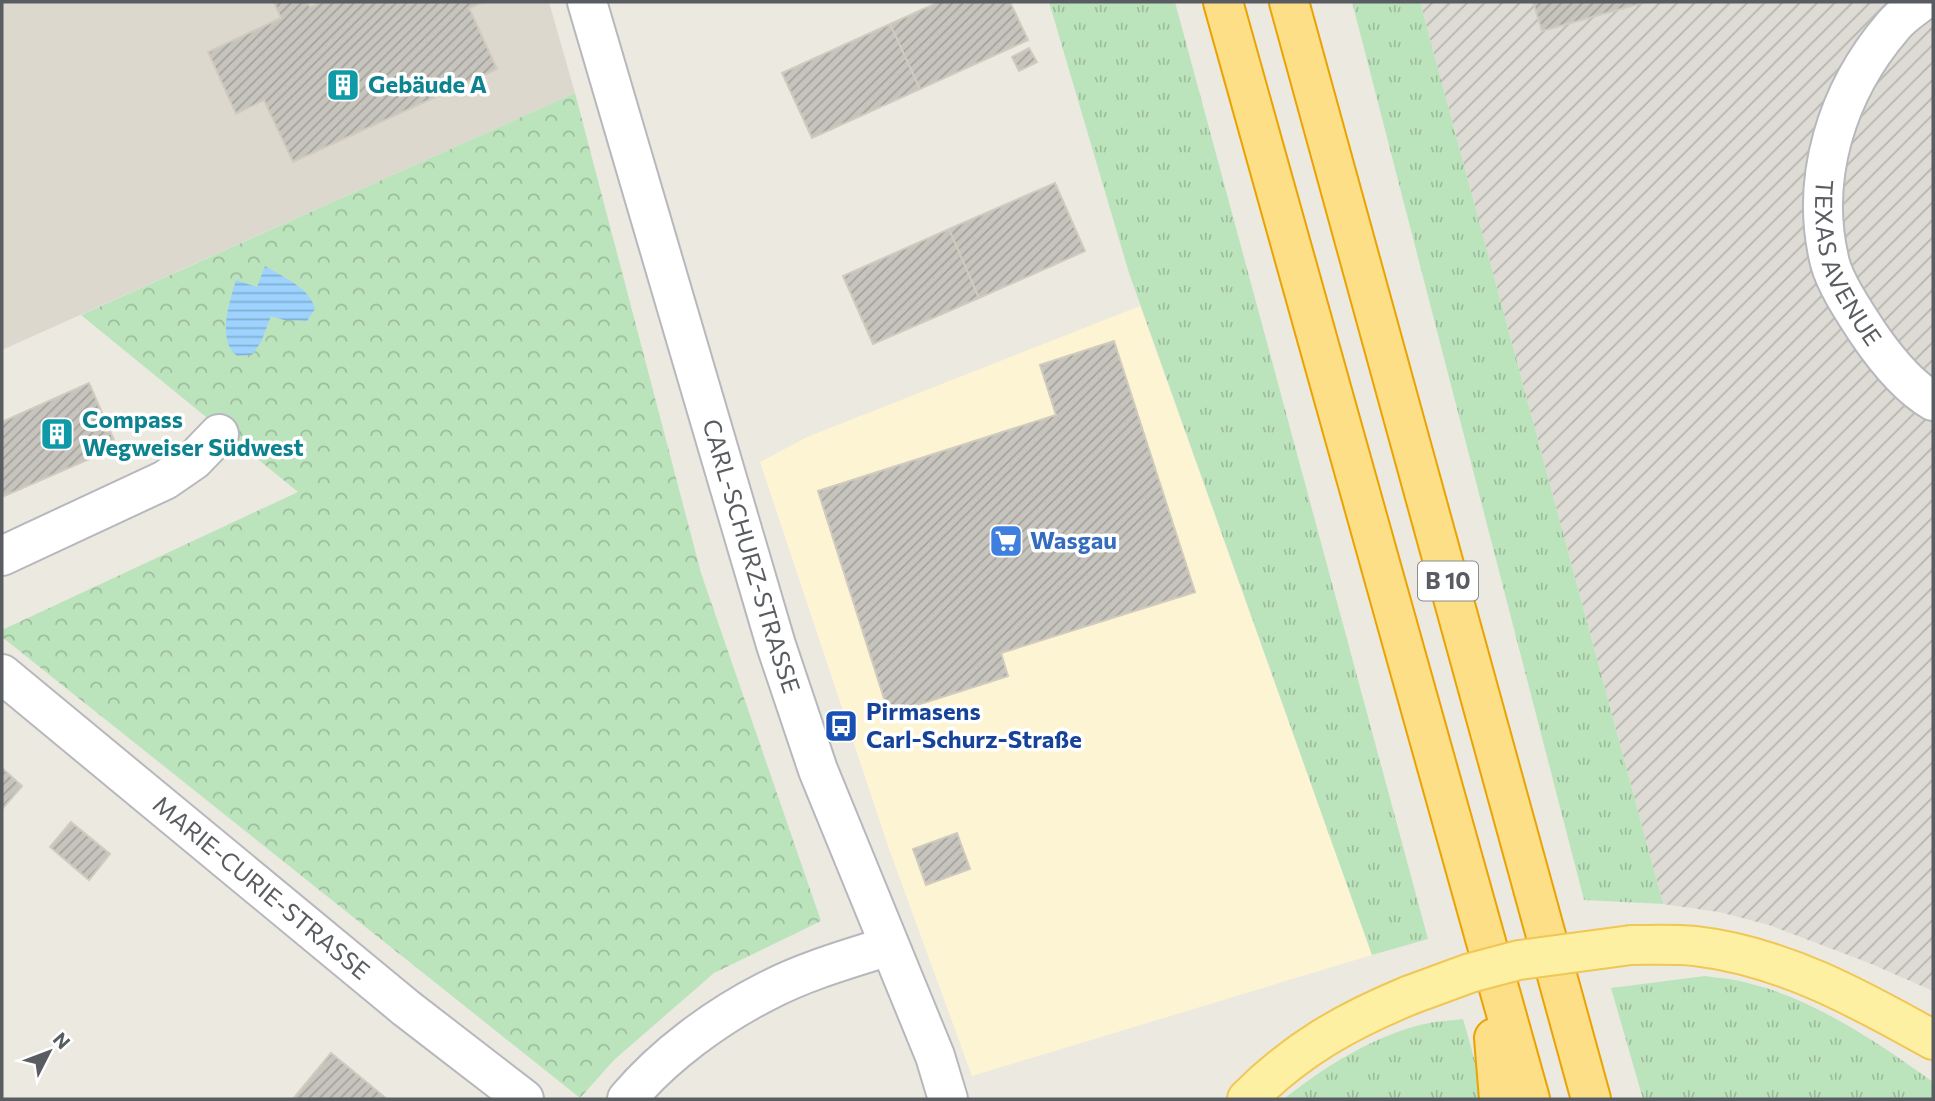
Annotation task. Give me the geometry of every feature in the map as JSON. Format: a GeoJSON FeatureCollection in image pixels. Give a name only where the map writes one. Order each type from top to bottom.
{"type":"FeatureCollection","features":[{"type":"Feature","properties":{"kind":"highway","name":"B 10"},"geometry":{"type":"LineString","coordinates":[[1223,2],[1530,1099]]}},
{"type":"Feature","properties":{"kind":"highway","name":"B 10"},"geometry":{"type":"LineString","coordinates":[[1289,2],[1591,1093]]}},
{"type":"Feature","properties":{"kind":"highway"},"geometry":{"type":"LineString","coordinates":[[1472,890],[1497,1062],[1499,1099]]}},
{"type":"Feature","properties":{"kind":"main road"},"geometry":{"type":"LineString","coordinates":[[1247,1099],[1301,1051],[1373,1010],[1410,995],[1471,973],[1519,960],[1631,945],[1694,946],[1762,959],[1813,977],[1933,1040]]}},
{"type":"Feature","properties":{"kind":"street","name":"CARL-SCHURZ-STRASSE"},"geometry":{"type":"LineString","coordinates":[[587,2],[776,645],[818,770],[935,1056],[948,1099]]}},
{"type":"Feature","properties":{"kind":"street","name":"TEXAS AVENUE"},"geometry":{"type":"LineString","coordinates":[[1921,2],[1894,24],[1863,67],[1839,116],[1825,167],[1822,218],[1830,266],[1854,312],[1885,358],[1933,401]]}},
{"type":"Feature","properties":{"kind":"street"},"geometry":{"type":"LineString","coordinates":[[2,556],[165,480],[194,460],[219,434]]}},
{"type":"Feature","properties":{"kind":"street","name":"MARIE-CURIE-STRASSE"},"geometry":{"type":"LineString","coordinates":[[2,674],[406,1009],[524,1099]]}},
{"type":"Feature","properties":{"kind":"street"},"geometry":{"type":"LineString","coordinates":[[626,1099],[680,1049],[718,1020],[768,990],[818,969],[889,946]]}},
{"type":"Feature","properties":{"kind":"shaded area"},"geometry":{"type":"Polygon","coordinates":[[[2,2],[549,2],[575,93],[2,350],[2,2]]]}},
{"type":"Feature","properties":{"kind":"shaded area"},"geometry":{"type":"Polygon","coordinates":[[[1420,2],[1933,2],[1933,991],[1769,925],[1719,912],[1663,904],[1420,2]]]}},
{"type":"Feature","properties":{"kind":"shaded area"},"geometry":{"type":"Polygon","coordinates":[[[1140,306],[1372,955],[972,1076],[889,849],[760,462],[807,437],[1140,306]]]}},
{"type":"Feature","properties":{"kind":"green space"},"geometry":{"type":"Polygon","coordinates":[[[1049,2],[1175,2],[1428,939],[1372,955],[1129,273],[1049,2]]]}},
{"type":"Feature","properties":{"kind":"green space"},"geometry":{"type":"Polygon","coordinates":[[[1352,2],[1420,2],[1663,904],[1584,900],[1352,2]]]}},
{"type":"Feature","properties":{"kind":"green space"},"geometry":{"type":"Polygon","coordinates":[[[575,93],[701,573],[821,921],[714,973],[614,1060],[580,1098],[2,637],[2,630],[298,492],[81,315],[575,93]]]}},
{"type":"Feature","properties":{"kind":"green space"},"geometry":{"type":"Polygon","coordinates":[[[1705,976],[1773,990],[1822,1011],[1890,1052],[1933,1082],[1933,1099],[1643,1099],[1611,988],[1705,976]]]}},
{"type":"Feature","properties":{"kind":"green space"},"geometry":{"type":"Polygon","coordinates":[[[1463,1019],[1477,1068],[1478,1099],[1284,1099],[1331,1065],[1383,1038],[1425,1024],[1463,1019]]]}},
{"type":"Feature","properties":{"kind":"water"},"geometry":{"type":"Polygon","coordinates":[[[265,266],[301,289],[312,301],[315,309],[307,321],[284,320],[271,316],[261,342],[252,355],[237,356],[227,340],[226,330],[228,309],[236,280],[257,287],[265,266]]]}},
{"type":"Feature","properties":{"kind":"building","name":"Gebäude A"},"geometry":{"type":"Polygon","coordinates":[[[274,2],[308,2],[310,7],[322,2],[483,2],[469,8],[497,69],[293,162],[264,100],[236,114],[208,52],[281,18],[274,2]]]}},
{"type":"Feature","properties":{"kind":"building"},"geometry":{"type":"Polygon","coordinates":[[[939,2],[1010,2],[1028,40],[920,89],[890,24],[939,2]]]}},
{"type":"Feature","properties":{"kind":"building"},"geometry":{"type":"Polygon","coordinates":[[[1533,2],[1646,2],[1542,31],[1533,2]]]}},
{"type":"Feature","properties":{"kind":"building"},"geometry":{"type":"Polygon","coordinates":[[[890,24],[920,89],[812,138],[782,73],[890,24]]]}},
{"type":"Feature","properties":{"kind":"building"},"geometry":{"type":"Polygon","coordinates":[[[1029,48],[1037,62],[1019,71],[1012,57],[1029,48]]]}},
{"type":"Feature","properties":{"kind":"building"},"geometry":{"type":"Polygon","coordinates":[[[1055,183],[1085,251],[979,298],[949,229],[1055,183]]]}},
{"type":"Feature","properties":{"kind":"building"},"geometry":{"type":"Polygon","coordinates":[[[949,229],[979,298],[873,344],[843,276],[949,229]]]}},
{"type":"Feature","properties":{"kind":"building","name":"Wasgau"},"geometry":{"type":"Polygon","coordinates":[[[1114,341],[1195,592],[1001,653],[1008,676],[889,714],[818,491],[1056,415],[1040,365],[1114,341]]]}},
{"type":"Feature","properties":{"kind":"building","name":"Compass Wegweiser Südwest"},"geometry":{"type":"Polygon","coordinates":[[[89,383],[117,447],[2,497],[2,422],[89,383]]]}},
{"type":"Feature","properties":{"kind":"building"},"geometry":{"type":"Polygon","coordinates":[[[2,768],[22,786],[2,809],[2,768]]]}},
{"type":"Feature","properties":{"kind":"building"},"geometry":{"type":"Polygon","coordinates":[[[71,822],[110,854],[89,880],[50,847],[71,822]]]}},
{"type":"Feature","properties":{"kind":"building"},"geometry":{"type":"Polygon","coordinates":[[[957,833],[970,869],[926,885],[913,849],[957,833]]]}},
{"type":"Feature","properties":{"kind":"building"},"geometry":{"type":"Polygon","coordinates":[[[331,1053],[387,1099],[293,1099],[331,1053]]]}},
{"type":"Feature","properties":{"kind":"place","name":"Gebäude A"},"geometry":{"type":"Point","coordinates":[343,85]}},
{"type":"Feature","properties":{"kind":"place","name":"Compass Wegweiser Südwest"},"geometry":{"type":"Point","coordinates":[57,434]}},
{"type":"Feature","properties":{"kind":"place","name":"Wasgau"},"geometry":{"type":"Point","coordinates":[1006,541]}},
{"type":"Feature","properties":{"kind":"place","name":"Pirmasens Carl-Schurz-Straße"},"geometry":{"type":"Point","coordinates":[841,726]}}]}
